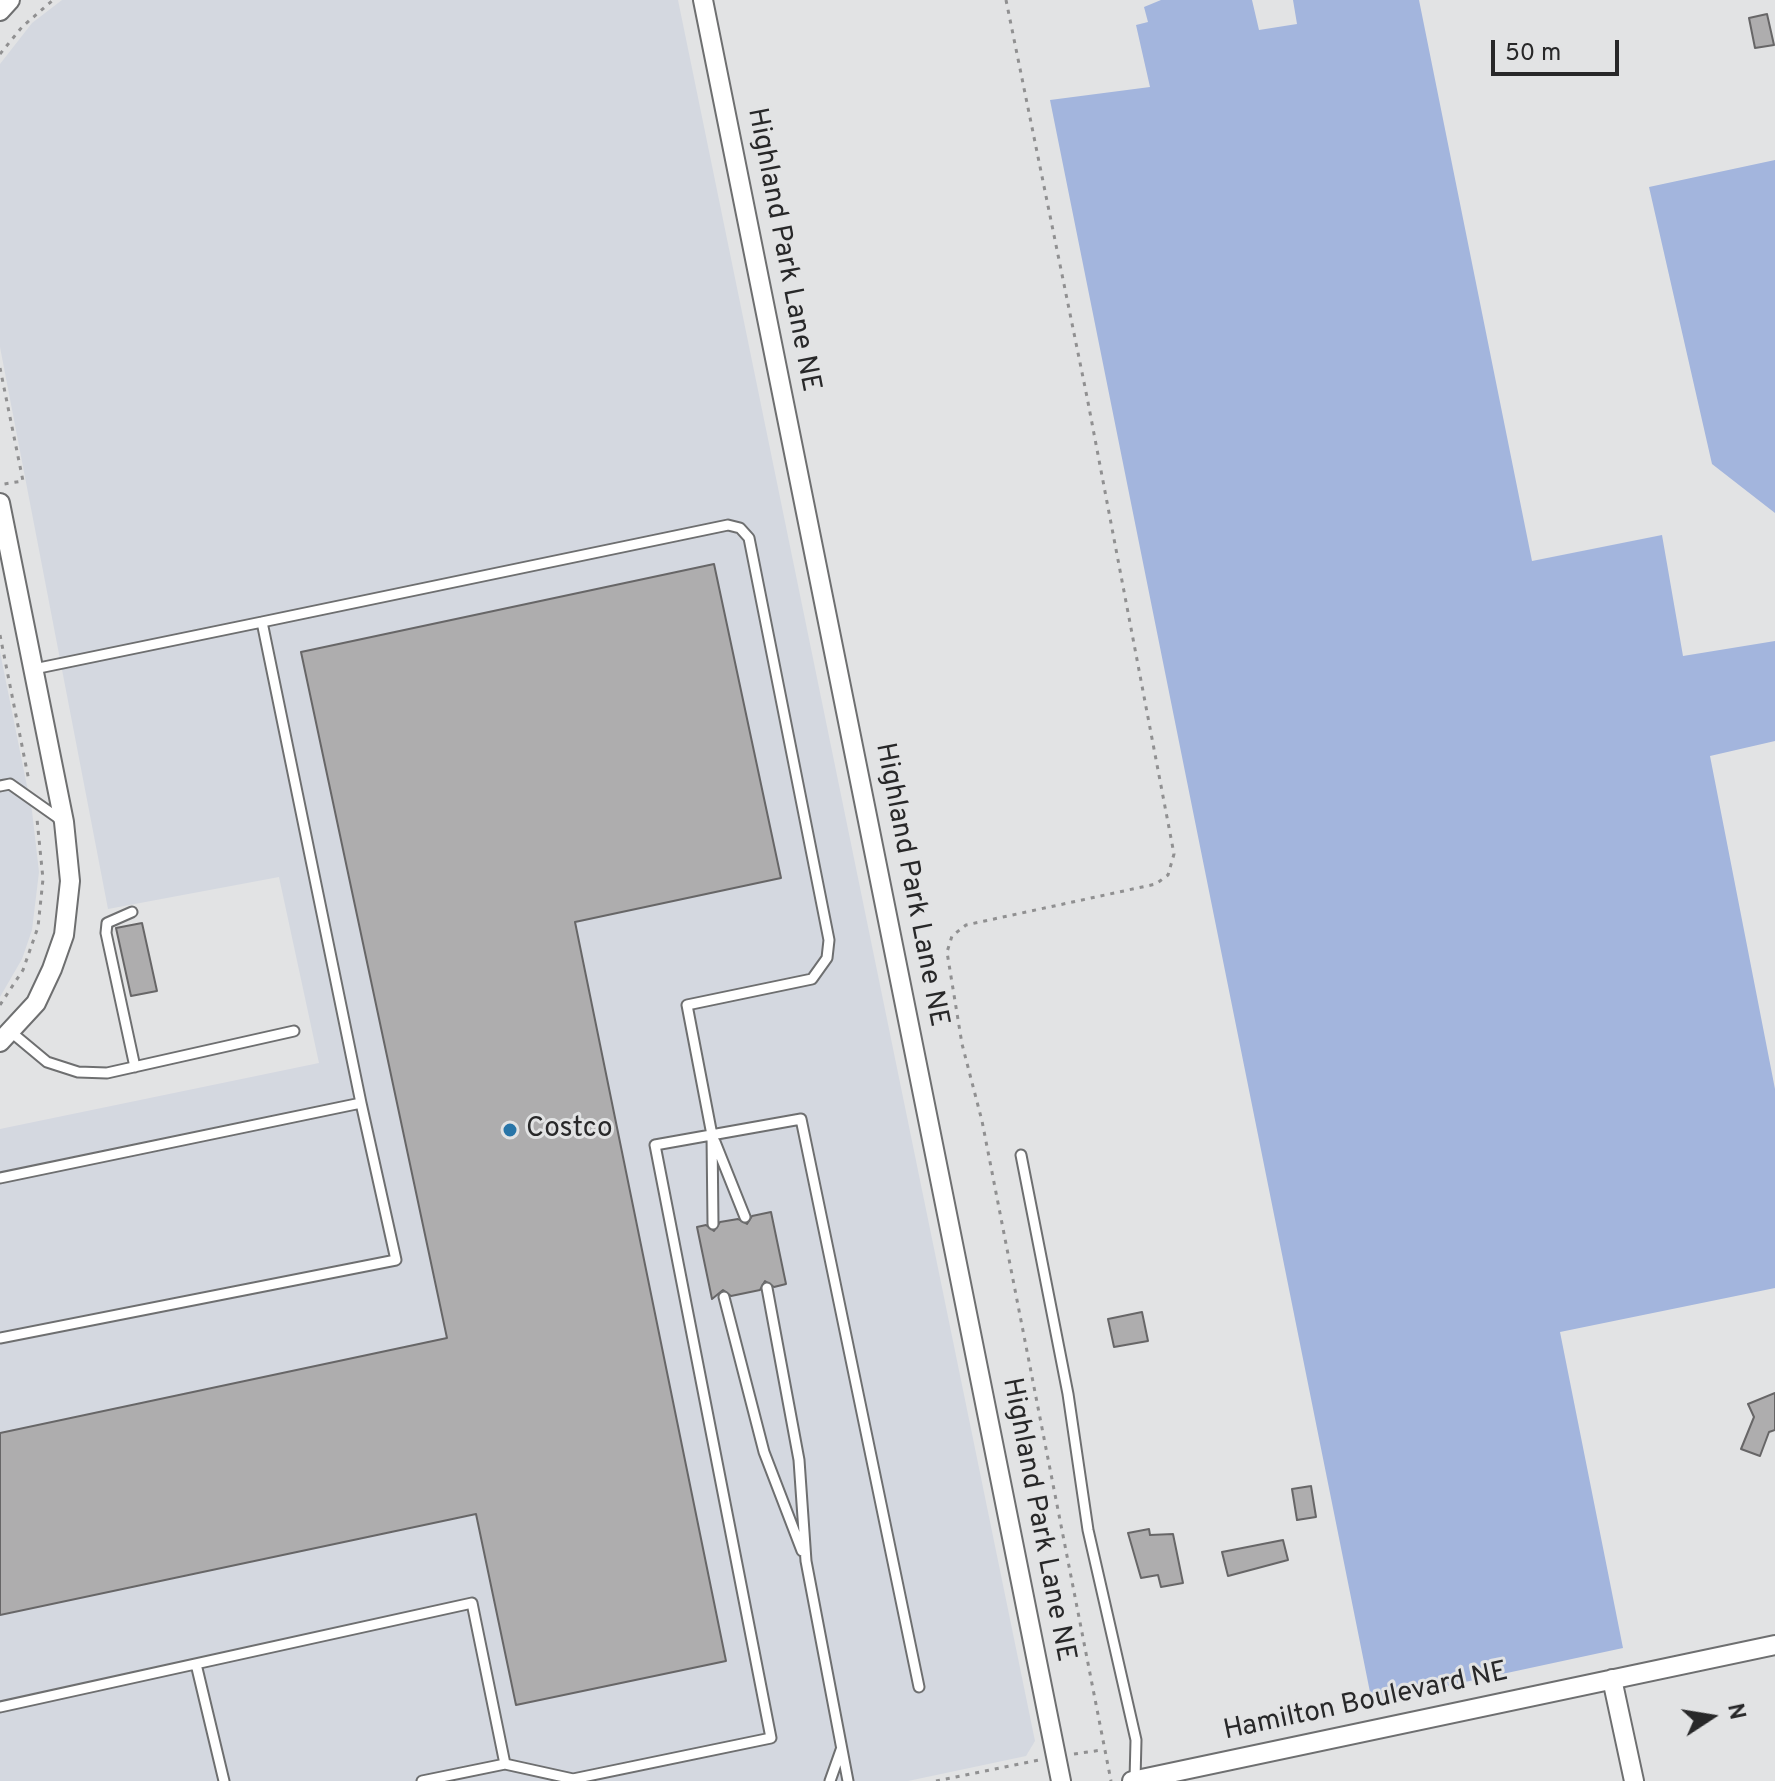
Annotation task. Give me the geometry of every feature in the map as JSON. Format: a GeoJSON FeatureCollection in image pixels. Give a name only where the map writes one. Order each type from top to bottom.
{"type":"FeatureCollection","features":[{"type":"Feature","properties":{"kind":"street"},"geometry":{"type":"LineString","coordinates":[[0,11],[10,0]]}},
{"type":"Feature","properties":{"kind":"street","name":"Highland Park Lane NE"},"geometry":{"type":"LineString","coordinates":[[703,0],[1061,1781]]}},
{"type":"Feature","properties":{"kind":"street"},"geometry":{"type":"LineString","coordinates":[[0,503],[3,534],[64,822],[70,881],[64,935],[36,1003],[5,1037]]}},
{"type":"Feature","properties":{"kind":"street","name":"Hamilton Boulevard NE"},"geometry":{"type":"LineString","coordinates":[[1133,1781],[1775,1645]]}},
{"type":"Feature","properties":{"kind":"street"},"geometry":{"type":"LineString","coordinates":[[1612,1679],[1634,1781]]}},
{"type":"Feature","properties":{"kind":"lane"},"geometry":{"type":"LineString","coordinates":[[33,669],[716,525],[740,528],[749,538],[829,940],[827,958],[812,979],[687,1005],[712,1135],[713,1224]]}},
{"type":"Feature","properties":{"kind":"lane"},"geometry":{"type":"LineString","coordinates":[[0,1338],[396,1260],[262,622]]}},
{"type":"Feature","properties":{"kind":"lane"},"geometry":{"type":"LineString","coordinates":[[0,786],[10,784],[64,822]]}},
{"type":"Feature","properties":{"kind":"lane"},"geometry":{"type":"LineString","coordinates":[[132,912],[107,923],[106,933],[135,1067]]}},
{"type":"Feature","properties":{"kind":"lane"},"geometry":{"type":"LineString","coordinates":[[5,1037],[47,1062],[78,1072],[107,1073],[294,1031]]}},
{"type":"Feature","properties":{"kind":"lane"},"geometry":{"type":"LineString","coordinates":[[0,1178],[361,1103]]}},
{"type":"Feature","properties":{"kind":"lane"},"geometry":{"type":"LineString","coordinates":[[422,1781],[505,1764],[573,1779],[771,1738],[655,1145],[801,1119],[919,1687]]}},
{"type":"Feature","properties":{"kind":"lane"},"geometry":{"type":"LineString","coordinates":[[712,1135],[745,1217]]}},
{"type":"Feature","properties":{"kind":"lane"},"geometry":{"type":"LineString","coordinates":[[1021,1155],[1068,1394],[1088,1530],[1136,1740],[1133,1781]]}},
{"type":"Feature","properties":{"kind":"lane"},"geometry":{"type":"LineString","coordinates":[[767,1288],[799,1460],[806,1561],[848,1781]]}},
{"type":"Feature","properties":{"kind":"lane"},"geometry":{"type":"LineString","coordinates":[[724,1297],[764,1452],[806,1561]]}},
{"type":"Feature","properties":{"kind":"lane"},"geometry":{"type":"LineString","coordinates":[[0,1707],[472,1603],[505,1764]]}},
{"type":"Feature","properties":{"kind":"lane"},"geometry":{"type":"LineString","coordinates":[[196,1664],[224,1781]]}},
{"type":"Feature","properties":{"kind":"lane"},"geometry":{"type":"LineString","coordinates":[[830,1781],[842,1747]]}},
{"type":"Feature","properties":{"kind":"path"},"geometry":{"type":"LineString","coordinates":[[0,54],[22,27],[53,0]]}},
{"type":"Feature","properties":{"kind":"path"},"geometry":{"type":"LineString","coordinates":[[1006,0],[1087,397],[1174,854],[1168,875],[1156,884],[966,925],[958,929],[948,944],[962,1044],[982,1121],[1036,1407],[1061,1513],[1102,1750],[1111,1781]]}},
{"type":"Feature","properties":{"kind":"path"},"geometry":{"type":"LineString","coordinates":[[0,368],[23,481],[0,485]]}},
{"type":"Feature","properties":{"kind":"path"},"geometry":{"type":"LineString","coordinates":[[0,635],[30,788]]}},
{"type":"Feature","properties":{"kind":"path"},"geometry":{"type":"LineString","coordinates":[[0,1005],[23,970],[38,927],[43,879],[36,816]]}},
{"type":"Feature","properties":{"kind":"path"},"geometry":{"type":"LineString","coordinates":[[1070,1754],[1102,1750]]}},
{"type":"Feature","properties":{"kind":"path"},"geometry":{"type":"LineString","coordinates":[[936,1781],[1039,1760]]}},
{"type":"Feature","properties":{"kind":"shaded area"},"geometry":{"type":"Polygon","coordinates":[[[62,0],[678,0],[1035,1741],[1026,1756],[908,1781],[0,1781],[0,1129],[319,1063],[279,877],[108,909],[0,347],[0,64],[32,23],[62,0]]]}},
{"type":"Feature","properties":{"kind":"shaded area"},"geometry":{"type":"Polygon","coordinates":[[[1161,0],[1252,0],[1259,30],[1297,24],[1293,0],[1419,0],[1532,561],[1662,535],[1683,656],[1775,641],[1775,741],[1710,756],[1775,1089],[1775,1288],[1560,1332],[1623,1648],[1372,1702],[1050,100],[1150,87],[1136,25],[1148,22],[1144,7],[1161,0]]]}},
{"type":"Feature","properties":{"kind":"shaded area"},"geometry":{"type":"Polygon","coordinates":[[[1775,160],[1775,513],[1712,464],[1649,187],[1775,160]]]}},
{"type":"Feature","properties":{"kind":"shaded area"},"geometry":{"type":"Polygon","coordinates":[[[0,652],[32,811],[39,872],[32,930],[22,959],[0,997],[0,652]]]}},
{"type":"Feature","properties":{"kind":"building"},"geometry":{"type":"Polygon","coordinates":[[[1767,14],[1774,45],[1755,48],[1749,18],[1767,14]]]}},
{"type":"Feature","properties":{"kind":"building","name":"Costco"},"geometry":{"type":"Polygon","coordinates":[[[714,564],[781,878],[575,922],[726,1661],[516,1705],[476,1514],[0,1615],[0,1433],[447,1338],[301,652],[714,564]]]}},
{"type":"Feature","properties":{"kind":"building"},"geometry":{"type":"Polygon","coordinates":[[[142,923],[157,991],[131,996],[116,928],[142,923]]]}},
{"type":"Feature","properties":{"kind":"building"},"geometry":{"type":"Polygon","coordinates":[[[771,1212],[786,1284],[774,1287],[765,1281],[760,1290],[731,1296],[723,1290],[712,1299],[697,1227],[706,1225],[714,1231],[720,1222],[738,1219],[747,1224],[752,1216],[771,1212]]]}},
{"type":"Feature","properties":{"kind":"building"},"geometry":{"type":"Polygon","coordinates":[[[1142,1312],[1148,1341],[1114,1347],[1108,1319],[1142,1312]]]}},
{"type":"Feature","properties":{"kind":"building"},"geometry":{"type":"Polygon","coordinates":[[[1775,1393],[1775,1430],[1769,1432],[1760,1456],[1741,1449],[1754,1417],[1748,1404],[1775,1393]]]}},
{"type":"Feature","properties":{"kind":"building"},"geometry":{"type":"Polygon","coordinates":[[[1311,1486],[1316,1517],[1297,1520],[1292,1489],[1311,1486]]]}},
{"type":"Feature","properties":{"kind":"building"},"geometry":{"type":"Polygon","coordinates":[[[1149,1529],[1150,1535],[1173,1534],[1183,1583],[1161,1587],[1158,1575],[1141,1578],[1128,1533],[1149,1529]]]}},
{"type":"Feature","properties":{"kind":"building"},"geometry":{"type":"Polygon","coordinates":[[[1283,1540],[1288,1560],[1228,1576],[1222,1552],[1283,1540]]]}},
{"type":"Feature","properties":{"kind":"place","name":"Costco"},"geometry":{"type":"Point","coordinates":[510,1130]}}]}
